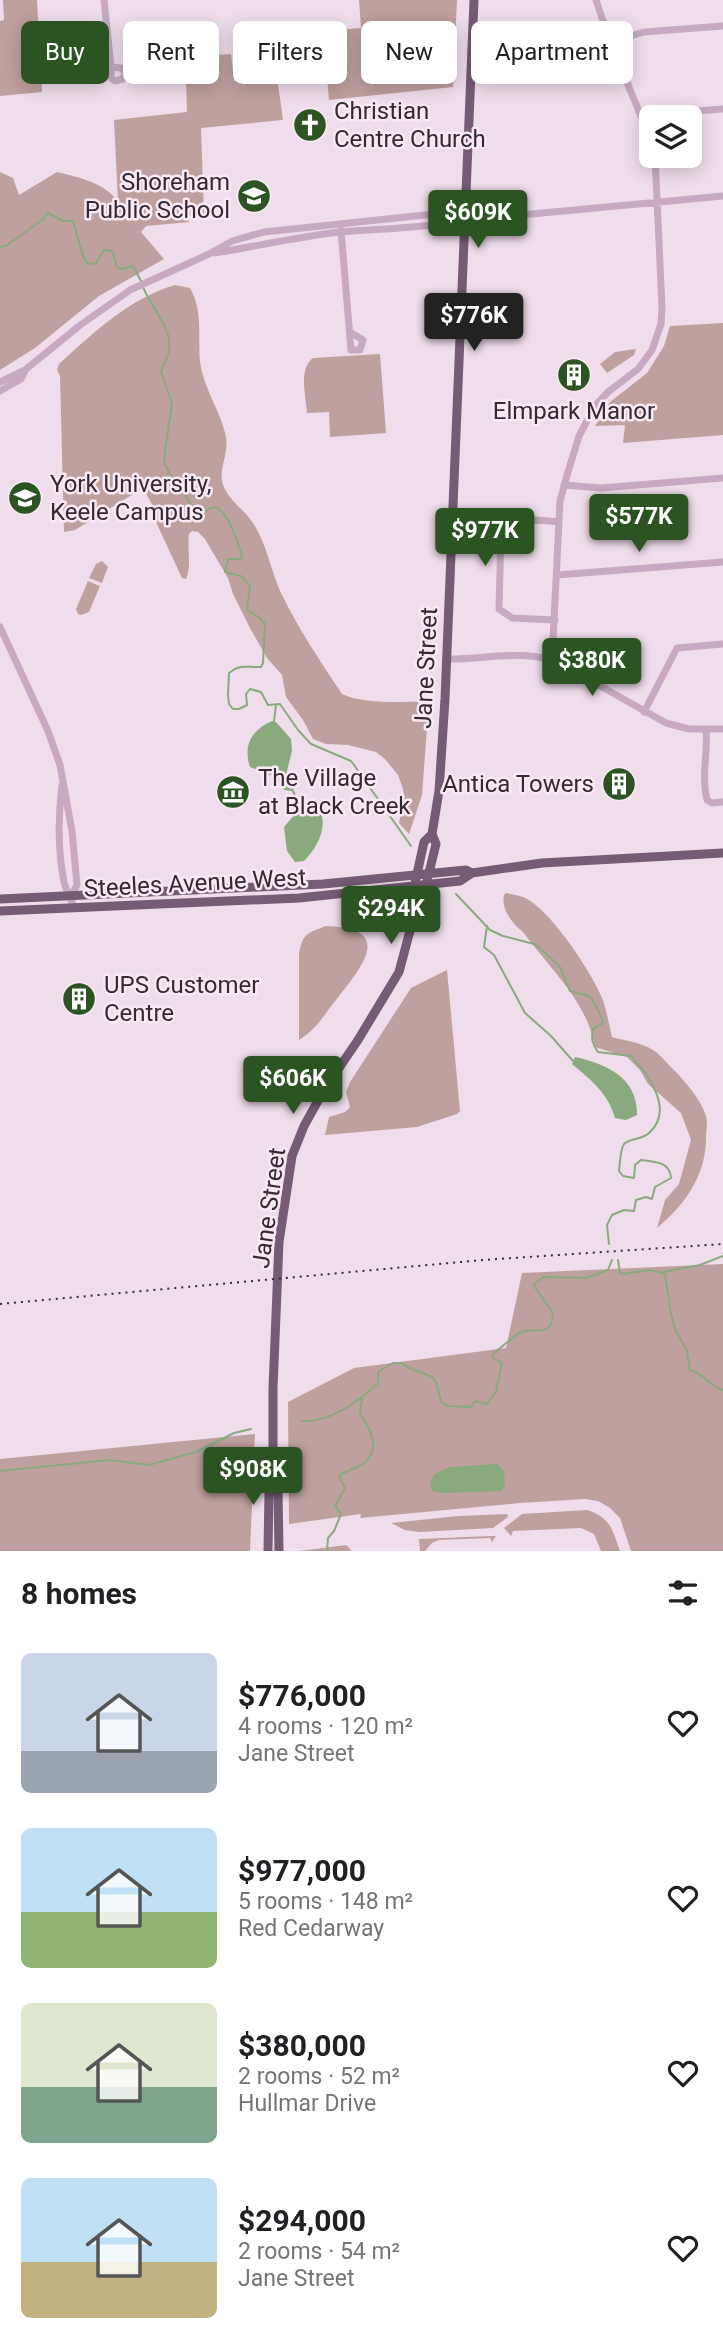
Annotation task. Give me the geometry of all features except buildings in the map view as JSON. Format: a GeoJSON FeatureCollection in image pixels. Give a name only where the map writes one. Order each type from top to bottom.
{"type":"FeatureCollection","features":[{"type":"Feature","properties":{"kind":"main road","name":"Jane Street"},"geometry":{"type":"LineString","coordinates":[[268,1551],[269,1492],[273,1482],[273,1388],[279,1242],[292,1156],[304,1126],[324,1090],[399,972],[411,927],[418,918],[436,844],[432,834],[441,767],[474,0]]}},
{"type":"Feature","properties":{"kind":"main road","name":"Jane Street"},"geometry":{"type":"LineString","coordinates":[[411,927],[408,915],[414,886],[424,842],[432,834]]}},
{"type":"Feature","properties":{"kind":"main road","name":"Steeles Avenue West"},"geometry":{"type":"LineString","coordinates":[[0,911],[299,898],[460,881],[472,873],[542,863],[723,853]]}},
{"type":"Feature","properties":{"kind":"main road","name":"Steeles Avenue West"},"geometry":{"type":"LineString","coordinates":[[0,899],[323,884],[466,870],[472,873]]}},
{"type":"Feature","properties":{"kind":"main road"},"geometry":{"type":"LineString","coordinates":[[194,889],[195,902]]}},
{"type":"Feature","properties":{"kind":"main road","name":"Jane Street"},"geometry":{"type":"LineString","coordinates":[[273,1482],[278,1492],[279,1551]]}},
{"type":"Feature","properties":{"kind":"street"},"geometry":{"type":"LineString","coordinates":[[104,0],[111,67]]}},
{"type":"Feature","properties":{"kind":"street"},"geometry":{"type":"LineString","coordinates":[[596,0],[603,21]]}},
{"type":"Feature","properties":{"kind":"street"},"geometry":{"type":"LineString","coordinates":[[633,34],[723,26]]}},
{"type":"Feature","properties":{"kind":"street"},"geometry":{"type":"LineString","coordinates":[[630,84],[640,105]]}},
{"type":"Feature","properties":{"kind":"street"},"geometry":{"type":"LineString","coordinates":[[702,111],[723,109]]}},
{"type":"Feature","properties":{"kind":"street"},"geometry":{"type":"LineString","coordinates":[[552,660],[559,522],[564,485],[579,436],[594,406],[638,369],[657,340],[663,314],[656,168]]}},
{"type":"Feature","properties":{"kind":"street"},"geometry":{"type":"LineString","coordinates":[[209,254],[268,242],[341,232],[443,224],[464,218],[723,196]]}},
{"type":"Feature","properties":{"kind":"street"},"geometry":{"type":"LineString","coordinates":[[0,382],[25,370],[79,326],[130,290],[232,241],[264,232],[340,222],[444,213],[464,218]]}},
{"type":"Feature","properties":{"kind":"street"},"geometry":{"type":"LineString","coordinates":[[340,222],[350,332]]}},
{"type":"Feature","properties":{"kind":"street"},"geometry":{"type":"LineString","coordinates":[[0,391],[20,379],[25,370]]}},
{"type":"Feature","properties":{"kind":"street"},"geometry":{"type":"LineString","coordinates":[[564,485],[601,488],[723,478]]}},
{"type":"Feature","properties":{"kind":"street"},"geometry":{"type":"LineString","coordinates":[[555,620],[512,618],[499,609],[499,554],[502,529],[525,520],[559,522]]}},
{"type":"Feature","properties":{"kind":"street"},"geometry":{"type":"LineString","coordinates":[[557,575],[723,562]]}},
{"type":"Feature","properties":{"kind":"street"},"geometry":{"type":"LineString","coordinates":[[0,627],[48,731],[60,765],[70,817],[77,885],[71,896]]}},
{"type":"Feature","properties":{"kind":"street"},"geometry":{"type":"LineString","coordinates":[[644,712],[677,648],[723,644]]}},
{"type":"Feature","properties":{"kind":"street"},"geometry":{"type":"LineString","coordinates":[[446,659],[520,655],[552,660],[644,712],[677,727],[723,729]]}},
{"type":"Feature","properties":{"kind":"street"},"geometry":{"type":"LineString","coordinates":[[706,730],[703,773],[707,800],[712,803],[723,802]]}},
{"type":"Feature","properties":{"kind":"street"},"geometry":{"type":"LineString","coordinates":[[62,780],[60,830],[64,885],[74,908]]}},
{"type":"Feature","properties":{"kind":"shaded area"},"geometry":{"type":"Polygon","coordinates":[[[3,0],[37,0],[38,21],[21,21],[21,84],[42,84],[42,92],[0,96],[0,21],[4,20],[3,0]]]}},
{"type":"Feature","properties":{"kind":"shaded area"},"geometry":{"type":"Polygon","coordinates":[[[359,0],[457,0],[456,21],[361,21],[361,28],[359,0]]]}},
{"type":"Feature","properties":{"kind":"shaded area"},"geometry":{"type":"Polygon","coordinates":[[[361,28],[361,84],[453,84],[453,87],[329,100],[328,84],[347,84],[347,29],[361,28]]]}},
{"type":"Feature","properties":{"kind":"shaded area"},"geometry":{"type":"Polygon","coordinates":[[[231,54],[233,84],[278,84],[283,120],[201,128],[204,215],[188,216],[189,222],[146,226],[141,232],[164,259],[99,296],[35,348],[0,370],[0,172],[13,178],[19,195],[57,172],[98,185],[118,201],[114,120],[187,112],[186,84],[219,84],[219,55],[231,54]]]}},
{"type":"Feature","properties":{"kind":"shaded area"},"geometry":{"type":"Polygon","coordinates":[[[175,285],[190,288],[197,305],[202,371],[226,437],[223,485],[258,531],[281,593],[310,644],[342,694],[361,700],[429,702],[422,795],[409,834],[399,823],[404,797],[398,775],[376,752],[348,745],[326,744],[313,739],[286,697],[282,675],[267,658],[233,594],[228,578],[198,532],[192,531],[189,534],[189,569],[186,579],[182,578],[156,522],[154,508],[143,488],[75,530],[64,532],[60,376],[57,370],[59,364],[127,308],[143,298],[175,285]]]}},
{"type":"Feature","properties":{"kind":"shaded area"},"geometry":{"type":"Polygon","coordinates":[[[723,323],[723,435],[623,443],[625,425],[595,426],[610,402],[647,373],[664,346],[670,326],[723,323]]]}},
{"type":"Feature","properties":{"kind":"shaded area"},"geometry":{"type":"Polygon","coordinates":[[[636,349],[634,355],[607,373],[600,364],[615,352],[636,349]]]}},
{"type":"Feature","properties":{"kind":"shaded area"},"geometry":{"type":"Polygon","coordinates":[[[380,354],[386,433],[330,437],[329,412],[307,413],[304,376],[308,363],[313,358],[380,354]]]}},
{"type":"Feature","properties":{"kind":"shaded area"},"geometry":{"type":"Polygon","coordinates":[[[102,561],[108,567],[102,583],[89,578],[96,564],[102,561]]]}},
{"type":"Feature","properties":{"kind":"shaded area"},"geometry":{"type":"Polygon","coordinates":[[[88,581],[100,586],[89,612],[81,615],[76,609],[88,581]]]}},
{"type":"Feature","properties":{"kind":"shaded area"},"geometry":{"type":"Polygon","coordinates":[[[272,721],[291,739],[292,751],[287,771],[292,791],[284,790],[276,777],[250,767],[250,740],[259,729],[272,721]]]}},
{"type":"Feature","properties":{"kind":"shaded area"},"geometry":{"type":"Polygon","coordinates":[[[310,807],[321,813],[323,826],[316,845],[308,856],[304,861],[295,862],[287,851],[284,827],[296,813],[310,807]]]}},
{"type":"Feature","properties":{"kind":"shaded area"},"geometry":{"type":"Polygon","coordinates":[[[506,893],[523,897],[533,903],[569,942],[603,1000],[612,1037],[643,1045],[656,1052],[689,1087],[704,1110],[707,1121],[705,1152],[698,1177],[685,1199],[657,1228],[665,1200],[679,1184],[691,1140],[681,1113],[648,1084],[640,1070],[627,1057],[595,1047],[591,1030],[576,1000],[508,916],[504,906],[506,893]]]}},
{"type":"Feature","properties":{"kind":"shaded area"},"geometry":{"type":"Polygon","coordinates":[[[326,926],[348,928],[361,934],[367,942],[367,951],[363,963],[346,987],[316,1026],[299,1040],[300,948],[306,935],[326,926]]]}},
{"type":"Feature","properties":{"kind":"shaded area"},"geometry":{"type":"Polygon","coordinates":[[[447,970],[460,1111],[417,1127],[325,1135],[329,1117],[345,1112],[350,1107],[346,1092],[350,1082],[411,988],[447,970]]]}},
{"type":"Feature","properties":{"kind":"shaded area"},"geometry":{"type":"Polygon","coordinates":[[[575,1057],[609,1069],[626,1082],[636,1102],[637,1115],[626,1120],[615,1118],[603,1094],[572,1064],[575,1057]]]}},
{"type":"Feature","properties":{"kind":"shaded area"},"geometry":{"type":"Polygon","coordinates":[[[723,1264],[723,1551],[631,1551],[620,1518],[598,1501],[585,1499],[360,1518],[361,1514],[289,1524],[288,1402],[354,1368],[506,1348],[522,1273],[723,1264]]]}},
{"type":"Feature","properties":{"kind":"shaded area"},"geometry":{"type":"Polygon","coordinates":[[[255,1434],[250,1551],[0,1551],[0,1459],[255,1434]]]}},
{"type":"Feature","properties":{"kind":"shaded area"},"geometry":{"type":"Polygon","coordinates":[[[497,1464],[504,1471],[505,1486],[501,1491],[432,1491],[430,1484],[434,1474],[450,1467],[497,1464]]]}},
{"type":"Feature","properties":{"kind":"shaded area"},"geometry":{"type":"Polygon","coordinates":[[[587,1510],[606,1521],[620,1551],[601,1551],[594,1534],[581,1528],[513,1531],[511,1536],[504,1528],[522,1514],[587,1510]]]}},
{"type":"Feature","properties":{"kind":"shaded area"},"geometry":{"type":"Polygon","coordinates":[[[507,1514],[508,1517],[493,1528],[419,1532],[405,1530],[391,1523],[458,1516],[507,1514]]]}},
{"type":"Feature","properties":{"kind":"shaded area"},"geometry":{"type":"Polygon","coordinates":[[[496,1536],[492,1542],[490,1538],[439,1540],[425,1551],[420,1551],[419,1539],[496,1536]]]}},
{"type":"Feature","properties":{"kind":"shaded area"},"geometry":{"type":"Polygon","coordinates":[[[346,1545],[352,1551],[299,1551],[346,1545]]]}},
{"type":"Feature","properties":{"kind":"waterway"},"geometry":{"type":"LineString","coordinates":[[0,247],[6,246],[48,213],[63,221],[73,221],[88,264],[96,263],[104,250],[112,251],[117,267],[122,269],[133,266],[141,281]]}},
{"type":"Feature","properties":{"kind":"waterway"},"geometry":{"type":"LineString","coordinates":[[143,287],[168,334],[169,342],[161,372],[172,403],[165,465],[194,509],[203,514],[210,508],[217,508],[228,520],[242,555],[241,559],[228,559],[225,572],[241,576],[250,586],[247,610],[265,624],[263,663],[261,667],[241,667],[229,673],[229,704],[233,709],[247,705],[246,694],[250,689],[261,692],[268,705],[280,704],[311,744],[351,761],[411,846]]}},
{"type":"Feature","properties":{"kind":"waterway"},"geometry":{"type":"LineString","coordinates":[[274,721],[276,705]]}},
{"type":"Feature","properties":{"kind":"waterway"},"geometry":{"type":"LineString","coordinates":[[292,789],[298,802]]}},
{"type":"Feature","properties":{"kind":"waterway"},"geometry":{"type":"LineString","coordinates":[[456,894],[490,930],[534,944],[560,967],[570,991],[589,996],[599,1013],[603,1023],[593,1029],[592,1036],[598,1052],[631,1056],[645,1072],[656,1093],[660,1114],[656,1124],[646,1135],[624,1144],[619,1171],[623,1176],[634,1178],[635,1165],[641,1160],[651,1161],[668,1168],[671,1178],[655,1187],[652,1199],[646,1197],[636,1200],[634,1211],[624,1210],[612,1215],[607,1225],[609,1244]]}},
{"type":"Feature","properties":{"kind":"waterway"},"geometry":{"type":"LineString","coordinates":[[487,926],[484,947],[494,955],[525,1013],[551,1036],[573,1061]]}},
{"type":"Feature","properties":{"kind":"waterway"},"geometry":{"type":"LineString","coordinates":[[663,1272],[700,1265],[723,1256]]}},
{"type":"Feature","properties":{"kind":"waterway"},"geometry":{"type":"LineString","coordinates":[[302,1421],[322,1419],[352,1404],[378,1383],[378,1372],[393,1363],[402,1363],[434,1379],[442,1403],[448,1406],[471,1407],[475,1401],[487,1404],[496,1392],[502,1363],[492,1357],[494,1353],[521,1332],[547,1329],[552,1321],[553,1313],[534,1284],[544,1277],[586,1278],[608,1270],[612,1260]]}},
{"type":"Feature","properties":{"kind":"waterway"},"geometry":{"type":"LineString","coordinates":[[618,1260],[620,1273],[623,1274],[650,1270],[665,1274],[671,1314],[675,1329],[687,1351],[690,1370],[723,1390]]}},
{"type":"Feature","properties":{"kind":"waterway"},"geometry":{"type":"LineString","coordinates":[[327,1551],[328,1538],[341,1514],[335,1506],[345,1488],[339,1476],[364,1463],[373,1450],[370,1431],[360,1412],[362,1399]]}},
{"type":"Feature","properties":{"kind":"waterway"},"geometry":{"type":"LineString","coordinates":[[0,1471],[110,1460],[149,1465],[196,1452],[234,1433],[251,1429]]}},
{"type":"Feature","properties":{"kind":"railway"},"geometry":{"type":"LineString","coordinates":[[0,1304],[483,1260],[723,1244]]}},
{"type":"Feature","properties":{"kind":"place","name":"Christian Centre Church"},"geometry":{"type":"Point","coordinates":[310,125]}},
{"type":"Feature","properties":{"kind":"place","name":"Shoreham Public School"},"geometry":{"type":"Point","coordinates":[254,196]}},
{"type":"Feature","properties":{"kind":"place","name":"Elmpark Manor"},"geometry":{"type":"Point","coordinates":[574,375]}},
{"type":"Feature","properties":{"kind":"place","name":"York University, Keele Campus"},"geometry":{"type":"Point","coordinates":[25,498]}},
{"type":"Feature","properties":{"kind":"place","name":"Antica Towers"},"geometry":{"type":"Point","coordinates":[619,784]}},
{"type":"Feature","properties":{"kind":"place","name":"The Village at Black Creek"},"geometry":{"type":"Point","coordinates":[233,792]}},
{"type":"Feature","properties":{"kind":"place","name":"UPS Customer Centre"},"geometry":{"type":"Point","coordinates":[79,999]}}]}
